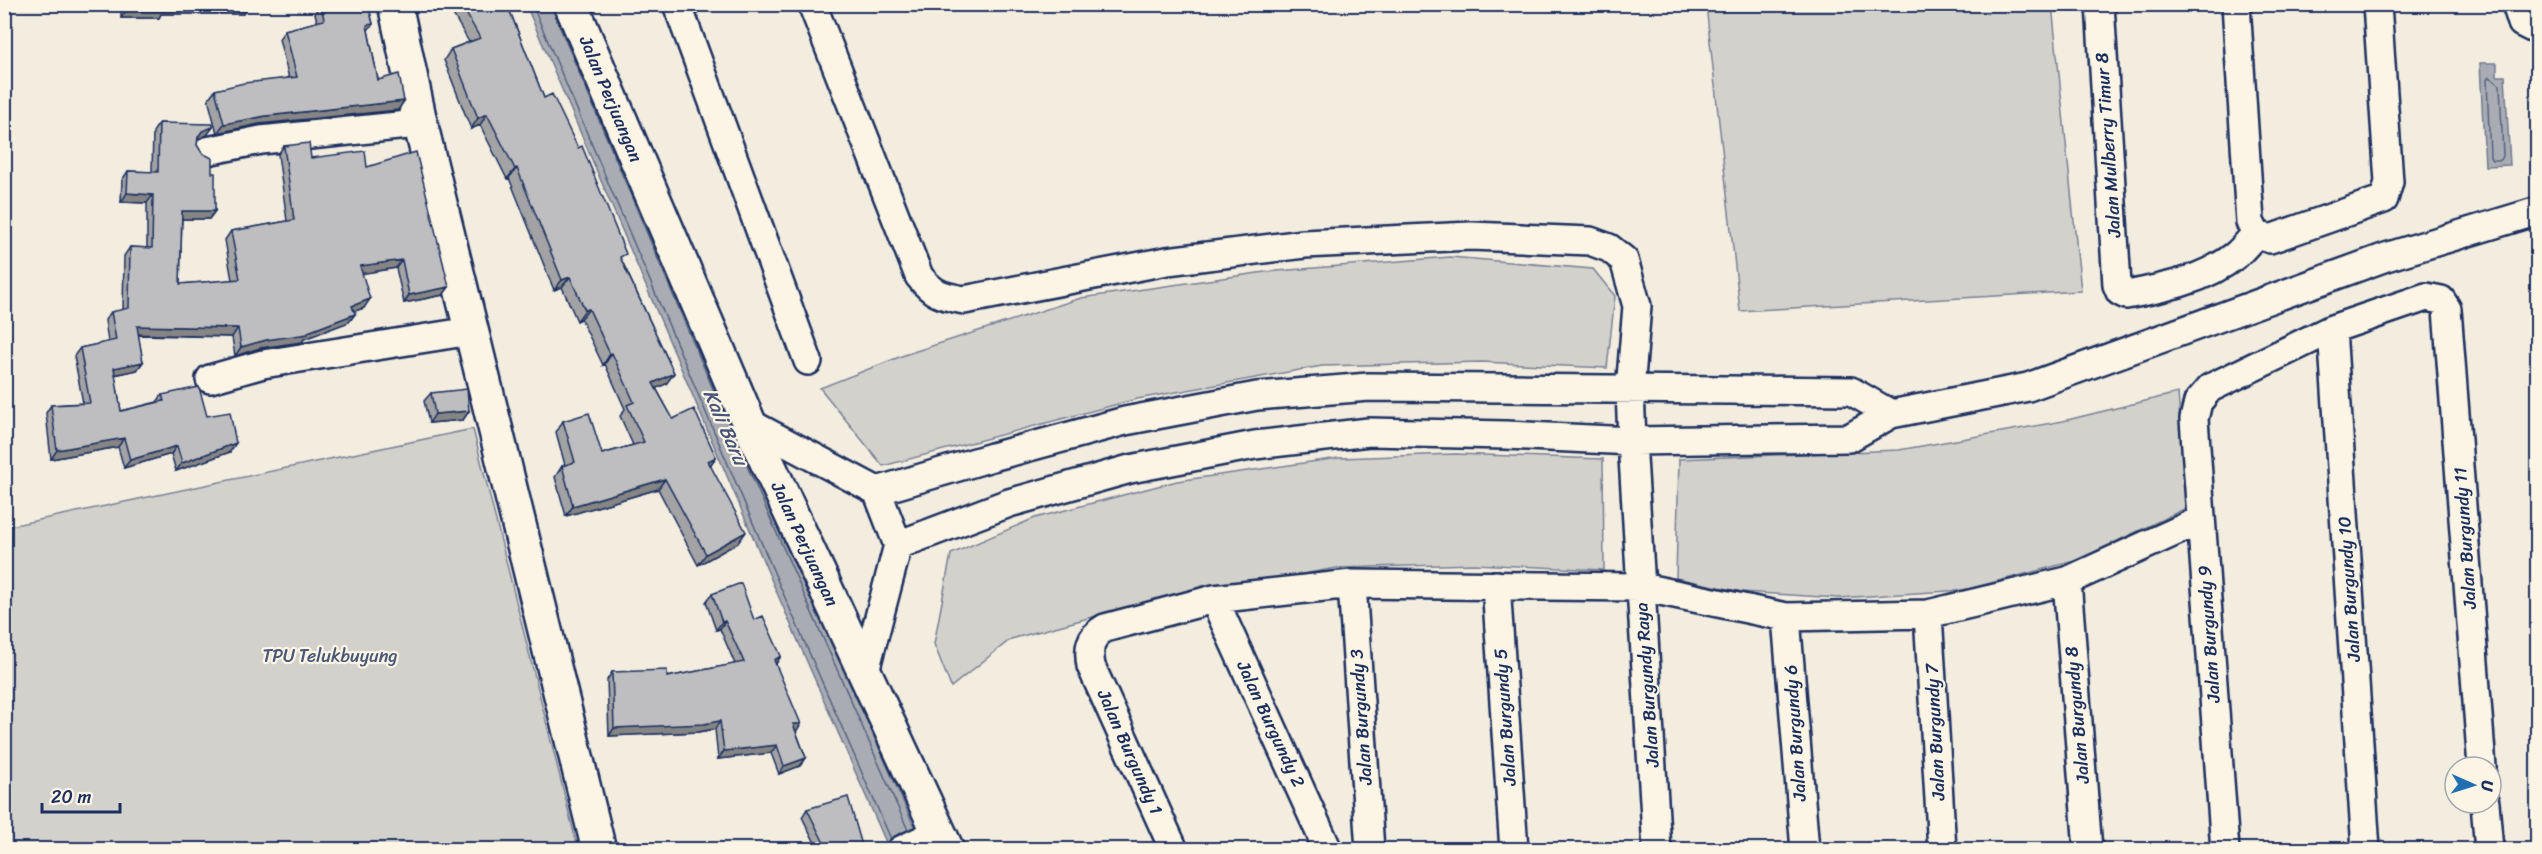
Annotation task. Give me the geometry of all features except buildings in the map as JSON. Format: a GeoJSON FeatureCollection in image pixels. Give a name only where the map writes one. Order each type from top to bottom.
{"type":"FeatureCollection","features":[{"type":"Feature","properties":{"kind":"main road"},"geometry":{"type":"LineString","coordinates":[[395,4],[420,122],[599,849]]}},
{"type":"Feature","properties":{"kind":"main road","name":"Jalan Perjuangan"},"geometry":{"type":"LineString","coordinates":[[571,4],[749,423],[865,671],[938,840]]}},
{"type":"Feature","properties":{"kind":"street"},"geometry":{"type":"LineString","coordinates":[[677,4],[808,361]]}},
{"type":"Feature","properties":{"kind":"street","name":"Jalan Burgundy Raya"},"geometry":{"type":"LineString","coordinates":[[812,4],[912,261],[930,291],[946,297],[964,300],[1167,261],[1304,244],[1472,236],[1590,240],[1609,248],[1624,260],[1636,306],[1630,390],[1657,849]]}},
{"type":"Feature","properties":{"kind":"street","name":"Jalan Mulberry Timur 8"},"geometry":{"type":"LineString","coordinates":[[2100,4],[2117,285],[2120,292],[2126,295],[2166,288],[2204,274],[2236,255],[2253,228]]}},
{"type":"Feature","properties":{"kind":"street"},"geometry":{"type":"LineString","coordinates":[[2236,4],[2253,228],[2270,239],[2384,199],[2389,182],[2378,4]]}},
{"type":"Feature","properties":{"kind":"street"},"geometry":{"type":"LineString","coordinates":[[2516,4],[2522,23],[2538,31]]}},
{"type":"Feature","properties":{"kind":"street"},"geometry":{"type":"LineString","coordinates":[[207,151],[261,140],[420,122]]}},
{"type":"Feature","properties":{"kind":"street"},"geometry":{"type":"LineString","coordinates":[[898,545],[1009,503],[1130,469],[1256,445],[1369,432],[1632,441],[1849,438],[1891,414],[2028,387],[2386,257],[2538,211]]}},
{"type":"Feature","properties":{"kind":"street","name":"Jalan Burgundy 11"},"geometry":{"type":"LineString","coordinates":[[2332,329],[2426,297],[2441,300],[2447,309],[2481,755]]}},
{"type":"Feature","properties":{"kind":"street","name":"Jalan Burgundy 9"},"geometry":{"type":"LineString","coordinates":[[2225,849],[2194,419],[2198,402],[2210,388],[2332,329]]}},
{"type":"Feature","properties":{"kind":"street","name":"Jalan Burgundy 10"},"geometry":{"type":"LineString","coordinates":[[2332,329],[2366,849]]}},
{"type":"Feature","properties":{"kind":"street"},"geometry":{"type":"LineString","coordinates":[[210,379],[263,364],[471,331]]}},
{"type":"Feature","properties":{"kind":"street"},"geometry":{"type":"LineString","coordinates":[[877,491],[1125,421],[1257,396],[1369,387],[1851,391],[1891,414]]}},
{"type":"Feature","properties":{"kind":"street"},"geometry":{"type":"LineString","coordinates":[[749,423],[877,491],[898,545],[865,671]]}},
{"type":"Feature","properties":{"kind":"street"},"geometry":{"type":"LineString","coordinates":[[1214,599],[1352,584],[1641,587],[1786,617],[1928,614],[2067,581],[2201,520]]}},
{"type":"Feature","properties":{"kind":"street","name":"Jalan Burgundy 8"},"geometry":{"type":"LineString","coordinates":[[2067,581],[2088,849]]}},
{"type":"Feature","properties":{"kind":"street","name":"Jalan Burgundy 3"},"geometry":{"type":"LineString","coordinates":[[1352,584],[1370,849]]}},
{"type":"Feature","properties":{"kind":"street","name":"Jalan Burgundy 5"},"geometry":{"type":"LineString","coordinates":[[1496,585],[1514,849]]}},
{"type":"Feature","properties":{"kind":"street","name":"Jalan Burgundy 1"},"geometry":{"type":"LineString","coordinates":[[1174,849],[1091,666],[1089,653],[1096,633],[1105,628],[1214,599]]}},
{"type":"Feature","properties":{"kind":"street","name":"Jalan Burgundy 2"},"geometry":{"type":"LineString","coordinates":[[1214,599],[1328,849]]}},
{"type":"Feature","properties":{"kind":"street","name":"Jalan Burgundy 7"},"geometry":{"type":"LineString","coordinates":[[1928,614],[1942,849]]}},
{"type":"Feature","properties":{"kind":"street","name":"Jalan Burgundy 6"},"geometry":{"type":"LineString","coordinates":[[1786,617],[1804,849]]}},
{"type":"Feature","properties":{"kind":"street"},"geometry":{"type":"LineString","coordinates":[[2486,815],[2489,849]]}},
{"type":"Feature","properties":{"kind":"street"},"geometry":{"type":"LineString","coordinates":[[901,849],[938,840]]}},
{"type":"Feature","properties":{"kind":"green space"},"geometry":{"type":"Polygon","coordinates":[[[1706,5],[2052,5],[2081,291],[1740,311],[1706,5]]]}},
{"type":"Feature","properties":{"kind":"green space"},"geometry":{"type":"Polygon","coordinates":[[[1450,257],[1593,269],[1615,296],[1607,368],[1482,362],[1322,366],[1137,399],[883,466],[820,388],[907,354],[1081,298],[1265,272],[1450,257]]]}},
{"type":"Feature","properties":{"kind":"green space"},"geometry":{"type":"Polygon","coordinates":[[[2178,393],[2186,508],[2078,560],[1964,590],[1838,598],[1742,592],[1676,578],[1679,459],[1899,450],[2063,421],[2178,393]]]}},
{"type":"Feature","properties":{"kind":"green space","name":"TPU Telukbuyung"},"geometry":{"type":"Polygon","coordinates":[[[473,429],[578,849],[5,849],[5,527],[473,429]]]}},
{"type":"Feature","properties":{"kind":"green space"},"geometry":{"type":"Polygon","coordinates":[[[1455,454],[1603,459],[1604,570],[1474,564],[1337,568],[1162,598],[1011,639],[951,687],[934,644],[951,554],[1035,518],[1177,481],[1339,458],[1455,454]]]}},
{"type":"Feature","properties":{"kind":"water","name":"Kali Baru"},"geometry":{"type":"Polygon","coordinates":[[[526,5],[555,5],[716,380],[924,849],[889,849],[526,5]]]}},
{"type":"Feature","properties":{"kind":"water"},"geometry":{"type":"Polygon","coordinates":[[[2480,63],[2497,63],[2497,76],[2505,76],[2510,165],[2485,166],[2480,63]]]}}]}
